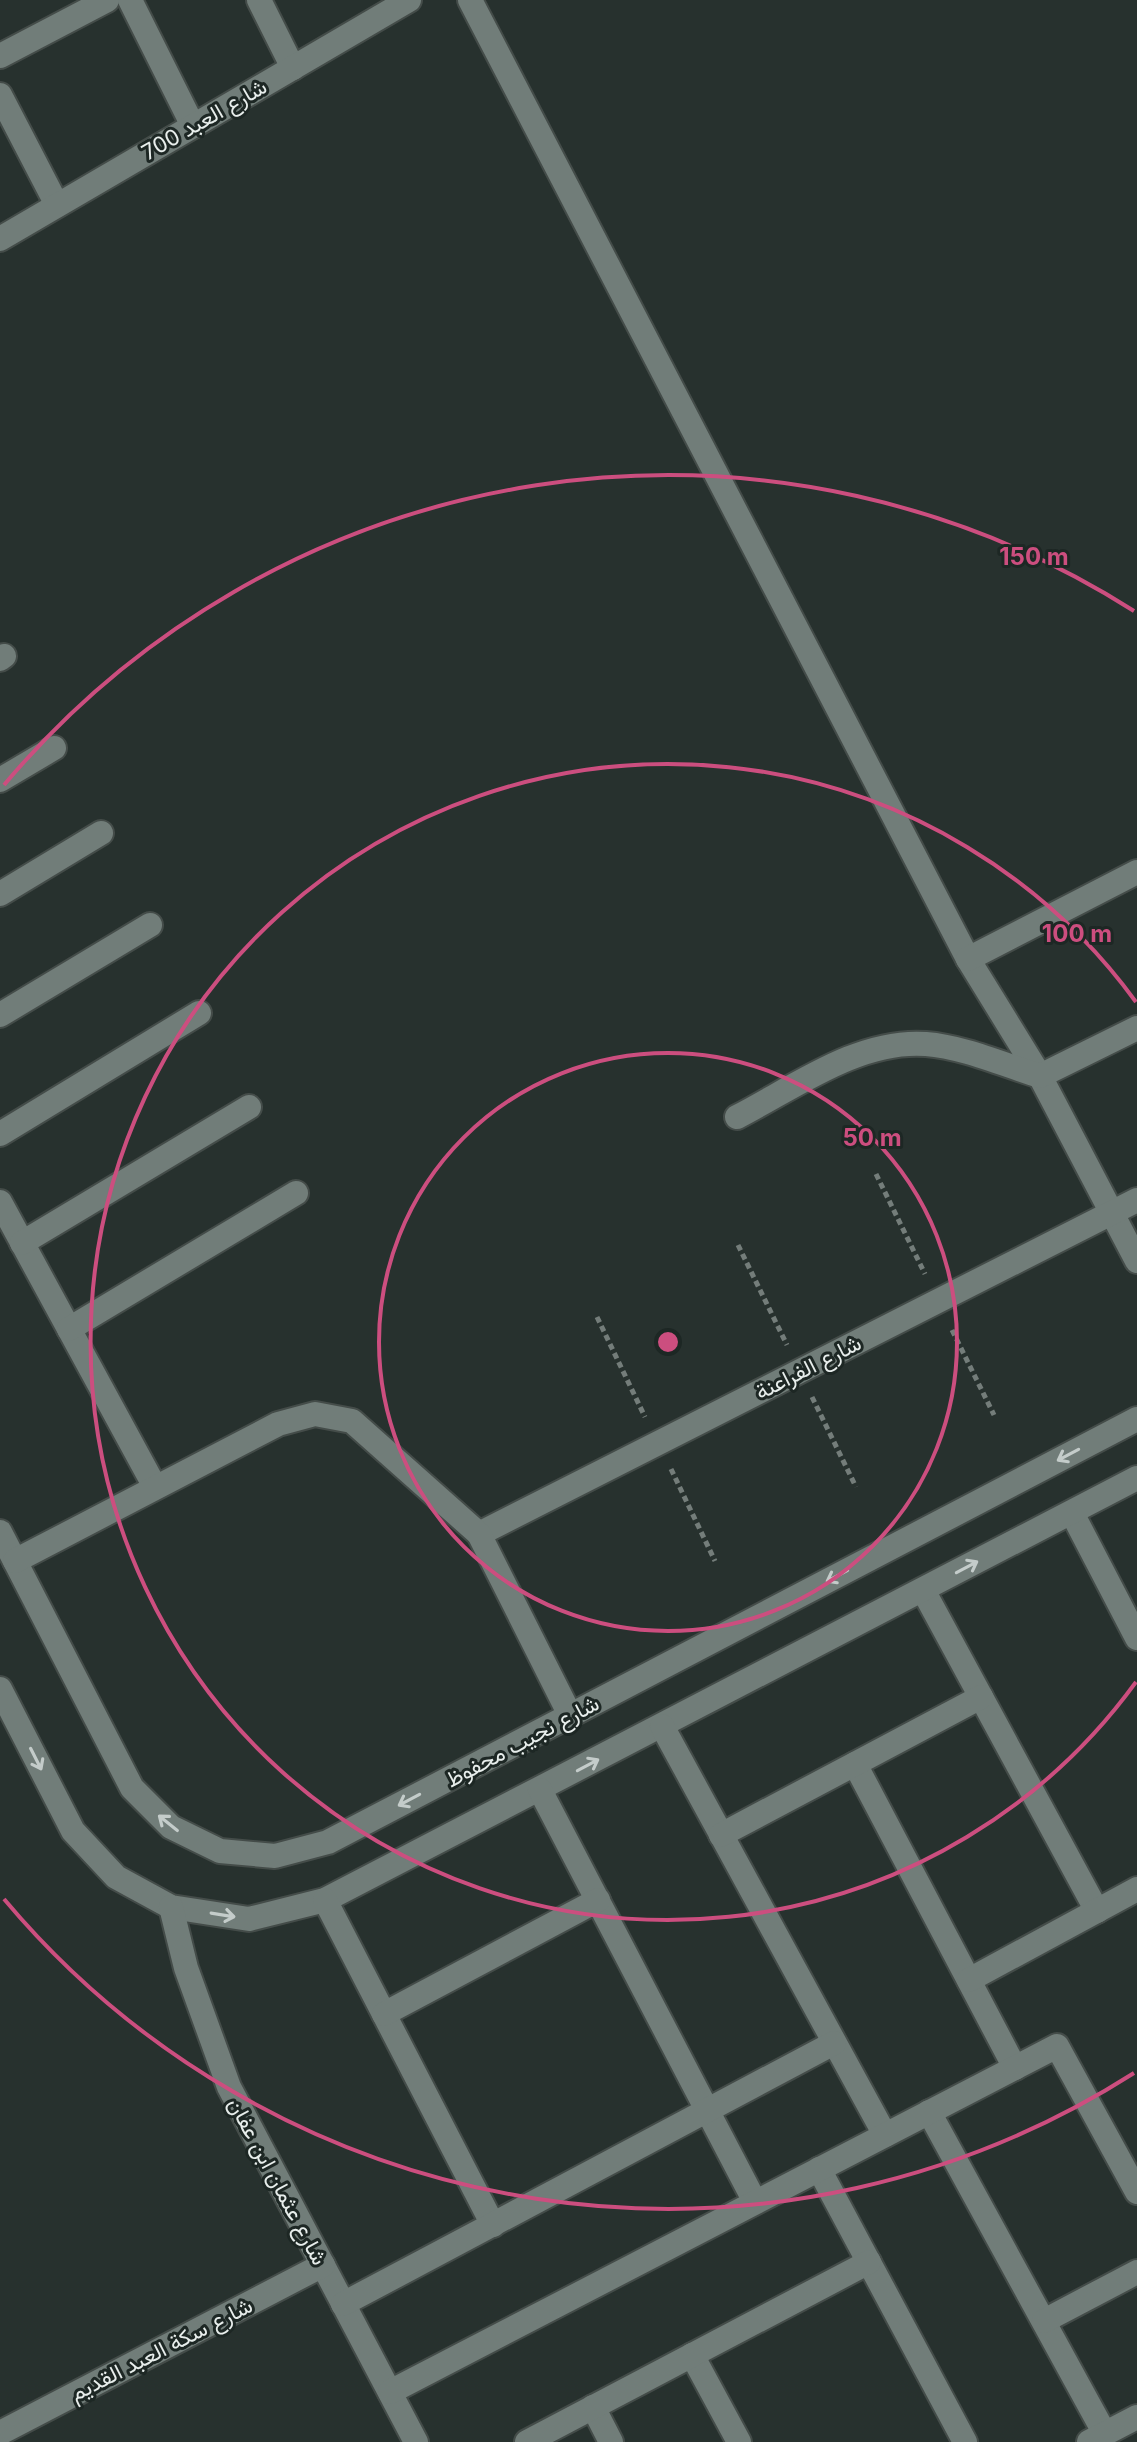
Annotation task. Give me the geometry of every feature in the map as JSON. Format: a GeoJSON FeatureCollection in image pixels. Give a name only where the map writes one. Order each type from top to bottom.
{"type":"FeatureCollection","features":[{"type":"Feature","properties":{"kind":"street"},"geometry":{"type":"LineString","coordinates":[[0,56],[107,0]]}},
{"type":"Feature","properties":{"kind":"street"},"geometry":{"type":"LineString","coordinates":[[130,0],[193,126]]}},
{"type":"Feature","properties":{"kind":"street"},"geometry":{"type":"LineString","coordinates":[[259,0],[293,68]]}},
{"type":"Feature","properties":{"kind":"street","name":"شارع العبد 700"},"geometry":{"type":"LineString","coordinates":[[0,239],[409,0]]}},
{"type":"Feature","properties":{"kind":"street"},"geometry":{"type":"LineString","coordinates":[[470,0],[968,959],[1040,1076],[1137,1261]]}},
{"type":"Feature","properties":{"kind":"street"},"geometry":{"type":"LineString","coordinates":[[0,95],[57,205]]}},
{"type":"Feature","properties":{"kind":"street"},"geometry":{"type":"LineString","coordinates":[[0,780],[54,748]]}},
{"type":"Feature","properties":{"kind":"street"},"geometry":{"type":"LineString","coordinates":[[0,894],[101,833]]}},
{"type":"Feature","properties":{"kind":"street"},"geometry":{"type":"LineString","coordinates":[[968,959],[1137,872]]}},
{"type":"Feature","properties":{"kind":"street"},"geometry":{"type":"LineString","coordinates":[[0,1015],[150,925]]}},
{"type":"Feature","properties":{"kind":"street"},"geometry":{"type":"LineString","coordinates":[[0,1134],[199,1013]]}},
{"type":"Feature","properties":{"kind":"street"},"geometry":{"type":"LineString","coordinates":[[737,1117],[864,1052],[895,1044],[929,1044],[1040,1076],[1137,1028]]}},
{"type":"Feature","properties":{"kind":"street"},"geometry":{"type":"LineString","coordinates":[[22,1243],[249,1107]]}},
{"type":"Feature","properties":{"kind":"street"},"geometry":{"type":"LineString","coordinates":[[69,1329],[296,1193]]}},
{"type":"Feature","properties":{"kind":"street","name":"شارع الفراعنة"},"geometry":{"type":"LineString","coordinates":[[479,1534],[1137,1200]]}},
{"type":"Feature","properties":{"kind":"street"},"geometry":{"type":"LineString","coordinates":[[0,1202],[155,1487]]}},
{"type":"Feature","properties":{"kind":"street"},"geometry":{"type":"LineString","coordinates":[[15,1561],[278,1424],[315,1414],[352,1421],[479,1534],[570,1715]]}},
{"type":"Feature","properties":{"kind":"street","name":"شارع نجيب محفوظ"},"geometry":{"type":"LineString","coordinates":[[0,1532],[132,1788],[171,1827],[220,1851],[275,1856],[328,1842],[1137,1419]]}},
{"type":"Feature","properties":{"kind":"street"},"geometry":{"type":"LineString","coordinates":[[0,1689],[73,1831],[116,1877],[171,1907],[249,1919],[325,1900],[1137,1478]]}},
{"type":"Feature","properties":{"kind":"street"},"geometry":{"type":"LineString","coordinates":[[1072,1513],[1137,1638]]}},
{"type":"Feature","properties":{"kind":"street"},"geometry":{"type":"LineString","coordinates":[[923,1590],[1097,1911]]}},
{"type":"Feature","properties":{"kind":"street"},"geometry":{"type":"LineString","coordinates":[[721,1835],[981,1697]]}},
{"type":"Feature","properties":{"kind":"street"},"geometry":{"type":"LineString","coordinates":[[662,1726],[885,2135]]}},
{"type":"Feature","properties":{"kind":"street"},"geometry":{"type":"LineString","coordinates":[[855,1764],[1015,2068]]}},
{"type":"Feature","properties":{"kind":"street"},"geometry":{"type":"LineString","coordinates":[[540,1790],[755,2202]]}},
{"type":"Feature","properties":{"kind":"street"},"geometry":{"type":"LineString","coordinates":[[969,1980],[1135,1893]]}},
{"type":"Feature","properties":{"kind":"street"},"geometry":{"type":"LineString","coordinates":[[325,1900],[493,2225]]}},
{"type":"Feature","properties":{"kind":"street"},"geometry":{"type":"LineString","coordinates":[[384,2014],[598,1900]]}},
{"type":"Feature","properties":{"kind":"street","name":"شارع عثمان ابن عفان"},"geometry":{"type":"LineString","coordinates":[[171,1907],[195,1998],[229,2087],[416,2442]]}},
{"type":"Feature","properties":{"kind":"street"},"geometry":{"type":"LineString","coordinates":[[343,2304],[834,2043]]}},
{"type":"Feature","properties":{"kind":"street"},"geometry":{"type":"LineString","coordinates":[[390,2392],[1057,2046],[1137,2192]]}},
{"type":"Feature","properties":{"kind":"street"},"geometry":{"type":"LineString","coordinates":[[929,2112],[1044,2321],[1097,2438],[1137,2417]]}},
{"type":"Feature","properties":{"kind":"street"},"geometry":{"type":"LineString","coordinates":[[819,2169],[965,2442]]}},
{"type":"Feature","properties":{"kind":"street"},"geometry":{"type":"LineString","coordinates":[[527,2442],[869,2262]]}},
{"type":"Feature","properties":{"kind":"street","name":"شارع سكة العبد القديم"},"geometry":{"type":"LineString","coordinates":[[0,2433],[323,2265]]}},
{"type":"Feature","properties":{"kind":"street"},"geometry":{"type":"LineString","coordinates":[[1044,2321],[1137,2272]]}},
{"type":"Feature","properties":{"kind":"street"},"geometry":{"type":"LineString","coordinates":[[692,2355],[739,2442]]}},
{"type":"Feature","properties":{"kind":"street"},"geometry":{"type":"LineString","coordinates":[[593,2407],[611,2442]]}}]}
